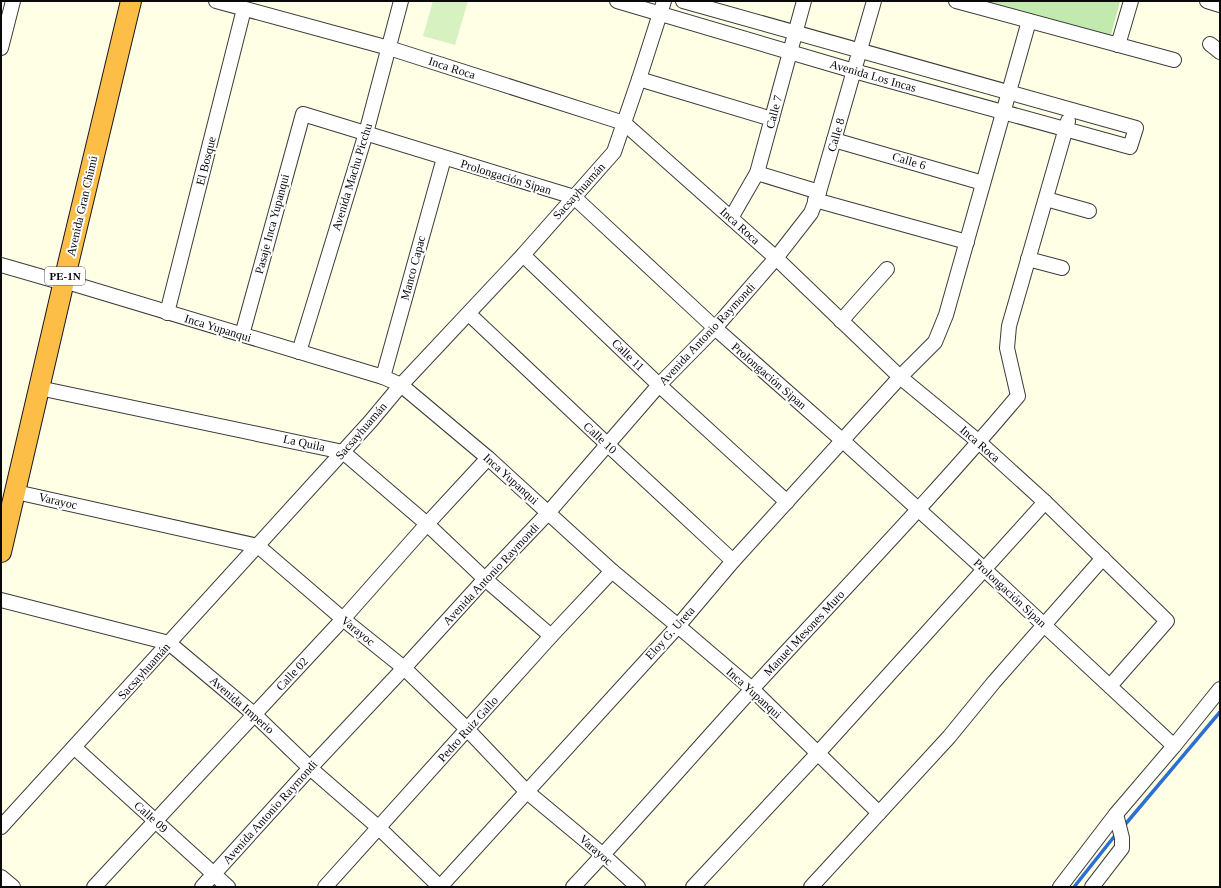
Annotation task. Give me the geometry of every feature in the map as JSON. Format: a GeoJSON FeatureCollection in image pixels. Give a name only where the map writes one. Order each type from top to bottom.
{"type":"FeatureCollection","features":[{"type":"Feature","properties":{"kind":"highway","name":"Avenida Gran Chimú"},"geometry":{"type":"LineString","coordinates":[[1,552],[8,496],[58,281],[118,1]]}},
{"type":"Feature","properties":{"kind":"highway","name":"Avenida Gran Chimú"},"geometry":{"type":"LineString","coordinates":[[8,496],[39,388],[58,281],[131,1]]}},
{"type":"Feature","properties":{"kind":"street"},"geometry":{"type":"LineString","coordinates":[[1,48],[13,1]]}},
{"type":"Feature","properties":{"kind":"street","name":"Inca Roca"},"geometry":{"type":"LineString","coordinates":[[216,1],[389,48],[624,123],[776,258],[900,377],[979,442],[1045,502],[1167,621],[1110,686]]}},
{"type":"Feature","properties":{"kind":"street","name":"Avenida Machu Picchu"},"geometry":{"type":"LineString","coordinates":[[299,352],[366,133],[401,1]]}},
{"type":"Feature","properties":{"kind":"street","name":"Avenida Los Incas"},"geometry":{"type":"LineString","coordinates":[[617,1],[662,7],[791,52],[854,71],[1130,148],[1136,128],[683,1]]}},
{"type":"Feature","properties":{"kind":"street"},"geometry":{"type":"LineString","coordinates":[[662,7],[678,1]]}},
{"type":"Feature","properties":{"kind":"street","name":"Calle 7"},"geometry":{"type":"LineString","coordinates":[[731,218],[758,173],[804,1]]}},
{"type":"Feature","properties":{"kind":"street","name":"Calle 8"},"geometry":{"type":"LineString","coordinates":[[776,258],[811,213],[834,140],[874,1]]}},
{"type":"Feature","properties":{"kind":"street"},"geometry":{"type":"LineString","coordinates":[[956,1],[1174,60]]}},
{"type":"Feature","properties":{"kind":"street"},"geometry":{"type":"LineString","coordinates":[[1118,45],[1131,1]]}},
{"type":"Feature","properties":{"kind":"street"},"geometry":{"type":"LineString","coordinates":[[1207,1],[1220,4]]}},
{"type":"Feature","properties":{"kind":"street","name":"Sacsayhuamán"},"geometry":{"type":"LineString","coordinates":[[1,827],[258,546],[370,422],[401,385],[523,255],[614,152],[662,7]]}},
{"type":"Feature","properties":{"kind":"street","name":"El Bosque"},"geometry":{"type":"LineString","coordinates":[[167,313],[244,9]]}},
{"type":"Feature","properties":{"kind":"street","name":"Eloy G. Ureta"},"geometry":{"type":"LineString","coordinates":[[440,887],[678,626],[733,561],[900,377],[935,342],[946,316],[1029,22]]}},
{"type":"Feature","properties":{"kind":"street"},"geometry":{"type":"LineString","coordinates":[[639,79],[772,119]]}},
{"type":"Feature","properties":{"kind":"street"},"geometry":{"type":"LineString","coordinates":[[1062,268],[1028,260],[1072,110]]}},
{"type":"Feature","properties":{"kind":"street","name":"Prolongación Sipan"},"geometry":{"type":"LineString","coordinates":[[303,114],[574,197],[714,328],[843,440],[984,569],[1174,746]]}},
{"type":"Feature","properties":{"kind":"street","name":"Pasaje Inca Yupanqui"},"geometry":{"type":"LineString","coordinates":[[242,335],[303,114]]}},
{"type":"Feature","properties":{"kind":"street","name":"Calle 6"},"geometry":{"type":"LineString","coordinates":[[834,140],[983,183]]}},
{"type":"Feature","properties":{"kind":"street","name":"Manco Capac"},"geometry":{"type":"LineString","coordinates":[[383,378],[444,158]]}},
{"type":"Feature","properties":{"kind":"street"},"geometry":{"type":"LineString","coordinates":[[758,173],[817,196],[967,242]]}},
{"type":"Feature","properties":{"kind":"street"},"geometry":{"type":"LineString","coordinates":[[1046,199],[1089,211]]}},
{"type":"Feature","properties":{"kind":"street","name":"Calle 11"},"geometry":{"type":"LineString","coordinates":[[523,255],[660,385],[787,502]]}},
{"type":"Feature","properties":{"kind":"street","name":"Avenida Antonio Raymondi"},"geometry":{"type":"LineString","coordinates":[[202,887],[310,768],[548,513],[660,385],[714,328],[776,258]]}},
{"type":"Feature","properties":{"kind":"street","name":"Manuel Mesones Muro"},"geometry":{"type":"LineString","coordinates":[[573,887],[752,690],[919,510],[1018,396],[1007,348],[1009,326],[1028,260]]}},
{"type":"Feature","properties":{"kind":"street","name":"Inca Yupanqui"},"geometry":{"type":"LineString","coordinates":[[1,265],[299,352],[401,385],[488,458],[612,571],[752,690],[879,813]]}},
{"type":"Feature","properties":{"kind":"street"},"geometry":{"type":"LineString","coordinates":[[841,321],[887,269]]}},
{"type":"Feature","properties":{"kind":"street","name":"Calle 10"},"geometry":{"type":"LineString","coordinates":[[469,314],[733,561]]}},
{"type":"Feature","properties":{"kind":"street","name":"La Quila"},"geometry":{"type":"LineString","coordinates":[[39,388],[343,452],[427,524],[485,579],[551,636]]}},
{"type":"Feature","properties":{"kind":"street","name":"Calle 02"},"geometry":{"type":"LineString","coordinates":[[94,887],[255,715],[488,458]]}},
{"type":"Feature","properties":{"kind":"street","name":"Varayoc"},"geometry":{"type":"LineString","coordinates":[[8,496],[258,546],[343,619],[404,668],[467,729],[526,791],[603,855],[638,887]]}},
{"type":"Feature","properties":{"kind":"street"},"geometry":{"type":"LineString","coordinates":[[693,887],[818,753],[1045,502]]}},
{"type":"Feature","properties":{"kind":"street"},"geometry":{"type":"LineString","coordinates":[[811,887],[949,737],[994,682],[1103,558]]}},
{"type":"Feature","properties":{"kind":"street","name":"Pedro Ruiz Gallo"},"geometry":{"type":"LineString","coordinates":[[326,887],[551,636],[612,571]]}},
{"type":"Feature","properties":{"kind":"street","name":"Avenida Imperio"},"geometry":{"type":"LineString","coordinates":[[1,600],[169,643],[255,715],[310,768],[379,828],[440,887]]}},
{"type":"Feature","properties":{"kind":"street"},"geometry":{"type":"LineString","coordinates":[[1060,887],[1116,814],[1220,689]]}},
{"type":"Feature","properties":{"kind":"street","name":"Calle 09"},"geometry":{"type":"LineString","coordinates":[[74,747],[228,887]]}},
{"type":"Feature","properties":{"kind":"street"},"geometry":{"type":"LineString","coordinates":[[1092,887],[1122,848],[1122,838],[1116,814]]}},
{"type":"Feature","properties":{"kind":"street"},"geometry":{"type":"LineString","coordinates":[[1,877],[13,887]]}},
{"type":"Feature","properties":{"kind":"green space"},"geometry":{"type":"Polygon","coordinates":[[[433,1],[468,1],[455,45],[423,36],[433,1]]]}},
{"type":"Feature","properties":{"kind":"green space"},"geometry":{"type":"Polygon","coordinates":[[[974,1],[1120,1],[1110,39],[974,1]]]}},
{"type":"Feature","properties":{"kind":"waterway"},"geometry":{"type":"LineString","coordinates":[[1123,827],[1220,712]]}},
{"type":"Feature","properties":{"kind":"waterway"},"geometry":{"type":"LineString","coordinates":[[1074,887],[1117,833]]}}]}
